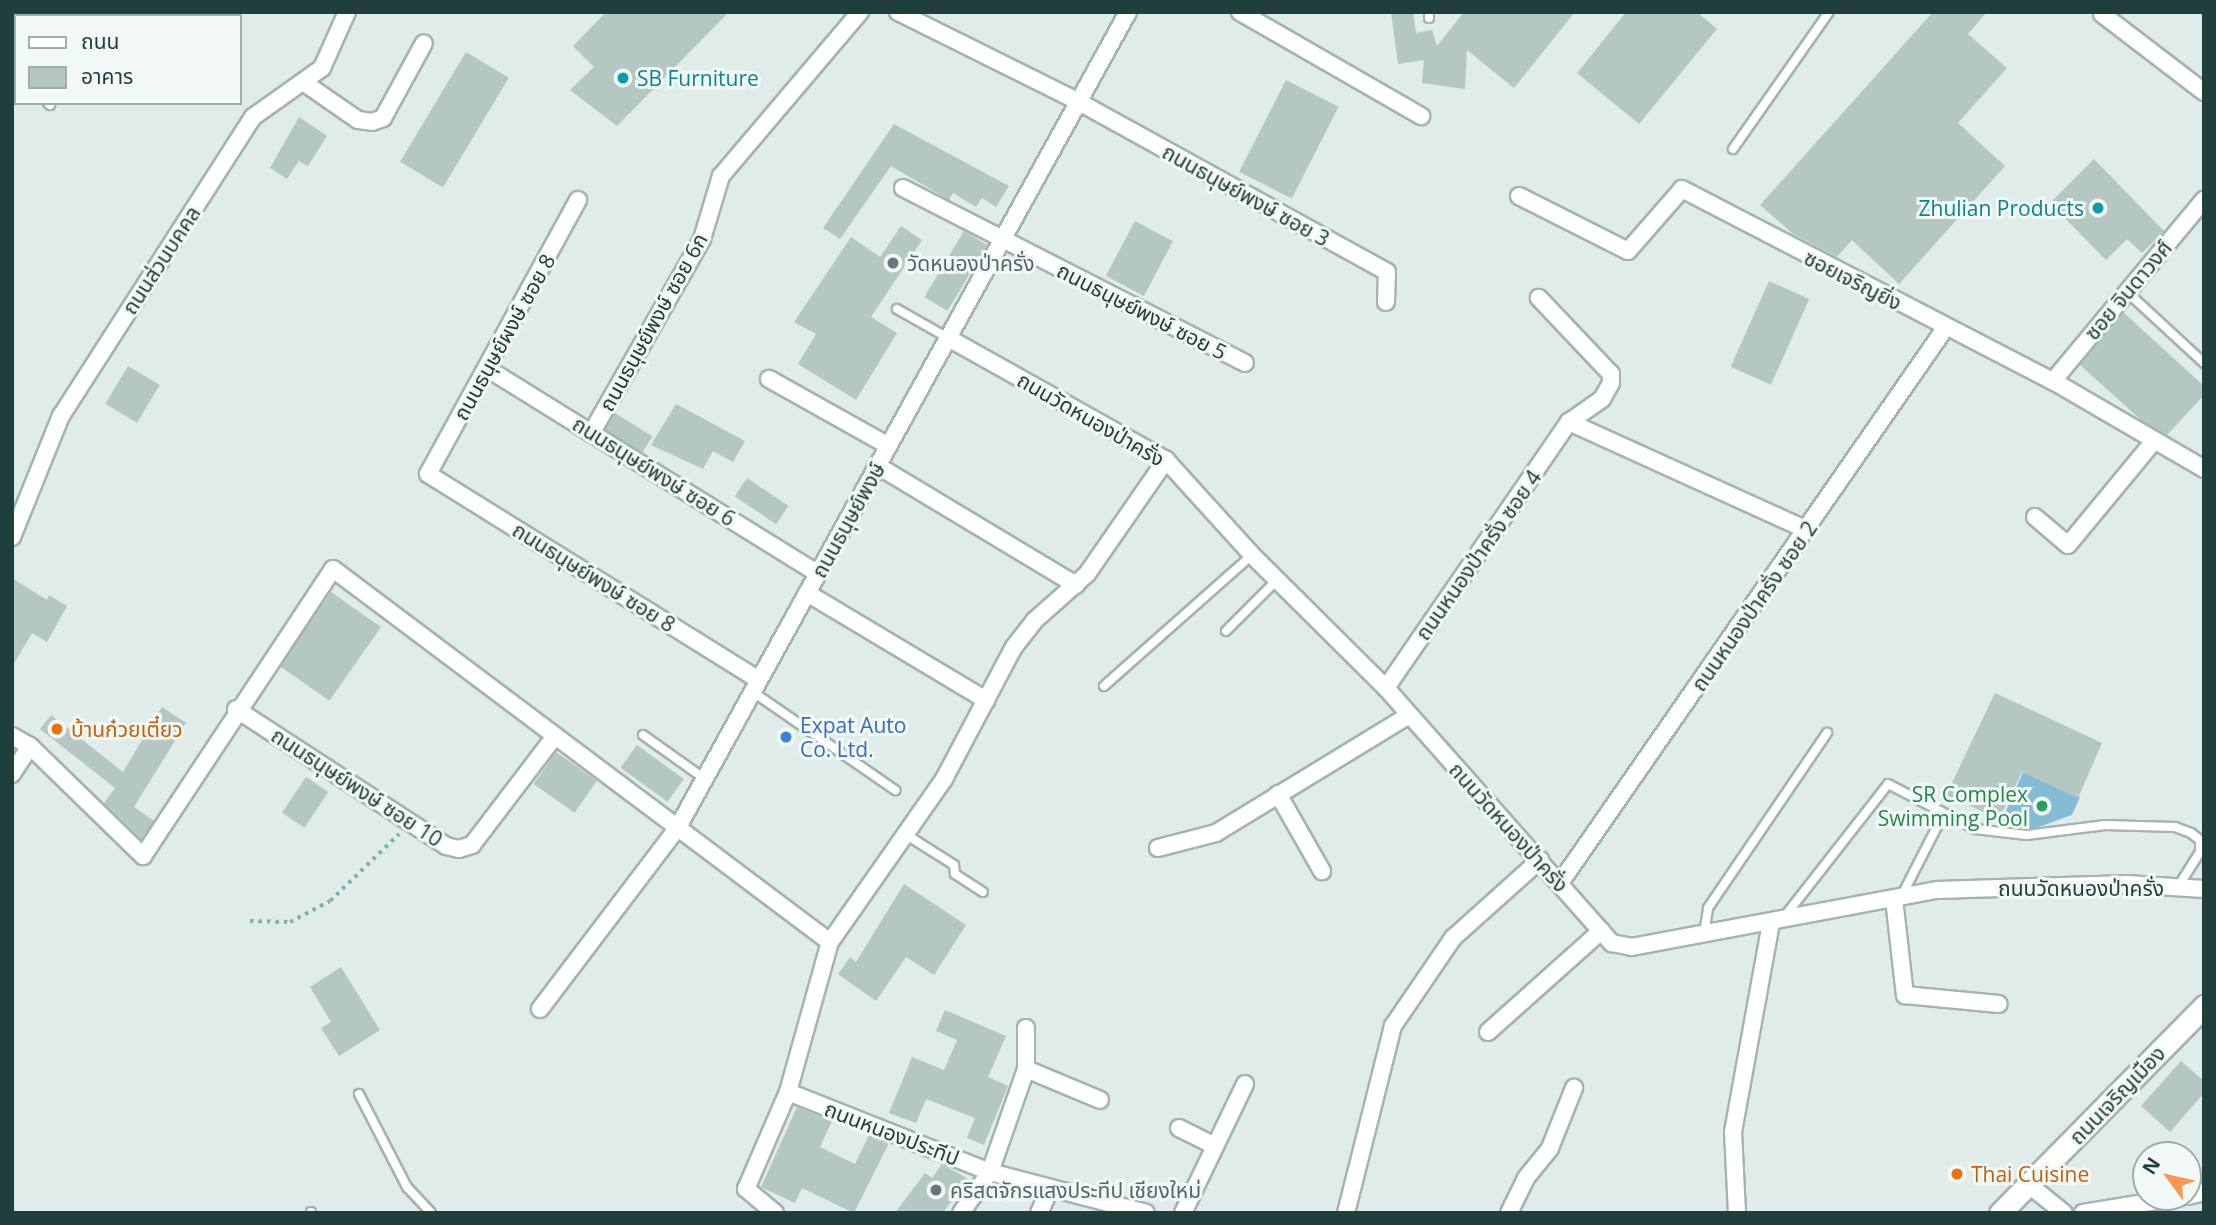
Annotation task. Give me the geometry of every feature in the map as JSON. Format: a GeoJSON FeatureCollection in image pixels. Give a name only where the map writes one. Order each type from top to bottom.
{"type":"FeatureCollection","features":[{"type":"Feature","properties":{"kind":"main road","name":"ถนนเจริญเมือง"},"geometry":{"type":"LineString","coordinates":[[2000,1213],[2204,1006]]}},
{"type":"Feature","properties":{"kind":"street","name":"ถนนส่วนบคคล"},"geometry":{"type":"LineString","coordinates":[[12,537],[61,416],[253,117],[322,68],[347,12]]}},
{"type":"Feature","properties":{"kind":"street","name":"ถนนธนุษย์พงษ์ ซอย 6ก"},"geometry":{"type":"LineString","coordinates":[[592,432],[702,239],[721,176],[860,12]]}},
{"type":"Feature","properties":{"kind":"street"},"geometry":{"type":"LineString","coordinates":[[898,12],[1079,102]]}},
{"type":"Feature","properties":{"kind":"street","name":"ถนนธนุษย์พงษ์"},"geometry":{"type":"LineString","coordinates":[[540,1009],[678,827],[1128,12]]}},
{"type":"Feature","properties":{"kind":"street"},"geometry":{"type":"LineString","coordinates":[[1240,12],[1421,116]]}},
{"type":"Feature","properties":{"kind":"street"},"geometry":{"type":"LineString","coordinates":[[2102,13],[2204,92]]}},
{"type":"Feature","properties":{"kind":"street"},"geometry":{"type":"LineString","coordinates":[[303,82],[358,120],[372,122],[383,118],[424,43]]}},
{"type":"Feature","properties":{"kind":"street","name":"ถนนธนุษย์พงษ์ ซอย 3"},"geometry":{"type":"LineString","coordinates":[[1079,102],[1387,272],[1386,302]]}},
{"type":"Feature","properties":{"kind":"street","name":"ถนนธนุษย์พงษ์ ซอย 5"},"geometry":{"type":"LineString","coordinates":[[902,188],[1002,242],[1245,363]]}},
{"type":"Feature","properties":{"kind":"street","name":"ซอยเจริญยิ่ง"},"geometry":{"type":"LineString","coordinates":[[1519,196],[1629,251],[1682,189],[2053,381],[2204,469]]}},
{"type":"Feature","properties":{"kind":"street","name":"ซอย จินดาวงศ์"},"geometry":{"type":"LineString","coordinates":[[2053,381],[2204,200]]}},
{"type":"Feature","properties":{"kind":"street","name":"ถนนธนุษย์ผงษ์ ซอย 8"},"geometry":{"type":"LineString","coordinates":[[429,474],[578,201]]}},
{"type":"Feature","properties":{"kind":"street","name":"ถนนหนองป่าครั่ง ซอย 4"},"geometry":{"type":"LineString","coordinates":[[1386,688],[1569,422],[1602,399],[1611,374],[1539,298]]}},
{"type":"Feature","properties":{"kind":"street","name":"ถนนหนองป่าครั่ง ซอย 2"},"geometry":{"type":"LineString","coordinates":[[1560,883],[1946,327]]}},
{"type":"Feature","properties":{"kind":"street","name":"ถนนวัดหนองป่าครั่ง"},"geometry":{"type":"LineString","coordinates":[[948,338],[1166,460],[1251,555],[1386,688],[1612,943],[1632,947],[1951,890],[2127,884],[2204,888]]}},
{"type":"Feature","properties":{"kind":"street","name":"ถนนธนุษย์พงษ์ ซอย 6"},"geometry":{"type":"LineString","coordinates":[[488,369],[818,574]]}},
{"type":"Feature","properties":{"kind":"street"},"geometry":{"type":"LineString","coordinates":[[769,379],[889,446]]}},
{"type":"Feature","properties":{"kind":"street"},"geometry":{"type":"LineString","coordinates":[[1569,422],[1807,530]]}},
{"type":"Feature","properties":{"kind":"street"},"geometry":{"type":"LineString","coordinates":[[2035,517],[2068,545],[2155,440]]}},
{"type":"Feature","properties":{"kind":"street"},"geometry":{"type":"LineString","coordinates":[[775,1213],[746,1189],[788,1092],[830,942],[944,779],[986,699],[1034,621],[1076,585],[1166,460]]}},
{"type":"Feature","properties":{"kind":"street"},"geometry":{"type":"LineString","coordinates":[[878,466],[1076,585]]}},
{"type":"Feature","properties":{"kind":"street","name":"ถนนธนุษย์พงษ์ ซอย 8"},"geometry":{"type":"LineString","coordinates":[[429,474],[756,686]]}},
{"type":"Feature","properties":{"kind":"street"},"geometry":{"type":"LineString","coordinates":[[12,736],[30,746],[143,856],[236,709],[333,569],[830,942]]}},
{"type":"Feature","properties":{"kind":"street"},"geometry":{"type":"LineString","coordinates":[[807,593],[986,699]]}},
{"type":"Feature","properties":{"kind":"street","name":"ถนนธนุษย์พงษ์ ซอย 10"},"geometry":{"type":"LineString","coordinates":[[236,709],[446,846],[459,849],[472,845],[555,736]]}},
{"type":"Feature","properties":{"kind":"street"},"geometry":{"type":"LineString","coordinates":[[1158,848],[1216,833],[1409,715]]}},
{"type":"Feature","properties":{"kind":"street"},"geometry":{"type":"LineString","coordinates":[[12,774],[30,746]]}},
{"type":"Feature","properties":{"kind":"street"},"geometry":{"type":"LineString","coordinates":[[1278,794],[1322,871]]}},
{"type":"Feature","properties":{"kind":"street"},"geometry":{"type":"LineString","coordinates":[[1346,1213],[1394,1026],[1453,938],[1541,860]]}},
{"type":"Feature","properties":{"kind":"street"},"geometry":{"type":"LineString","coordinates":[[1898,898],[1905,995],[1999,1004]]}},
{"type":"Feature","properties":{"kind":"street"},"geometry":{"type":"LineString","coordinates":[[1737,1213],[1733,1132],[1776,922]]}},
{"type":"Feature","properties":{"kind":"street"},"geometry":{"type":"LineString","coordinates":[[1488,1032],[1601,930]]}},
{"type":"Feature","properties":{"kind":"street"},"geometry":{"type":"LineString","coordinates":[[961,1213],[990,1171],[1026,1069],[1026,1028]]}},
{"type":"Feature","properties":{"kind":"street"},"geometry":{"type":"LineString","coordinates":[[1026,1069],[1100,1100]]}},
{"type":"Feature","properties":{"kind":"street"},"geometry":{"type":"LineString","coordinates":[[1183,1213],[1245,1084]]}},
{"type":"Feature","properties":{"kind":"street"},"geometry":{"type":"LineString","coordinates":[[1509,1213],[1526,1178],[1550,1148],[1574,1087]]}},
{"type":"Feature","properties":{"kind":"street","name":"ถนนหนองประทีป"},"geometry":{"type":"LineString","coordinates":[[788,1092],[990,1171],[1146,1213]]}},
{"type":"Feature","properties":{"kind":"street"},"geometry":{"type":"LineString","coordinates":[[1180,1128],[1214,1146]]}},
{"type":"Feature","properties":{"kind":"street"},"geometry":{"type":"LineString","coordinates":[[2028,1184],[2064,1213]]}},
{"type":"Feature","properties":{"kind":"street"},"geometry":{"type":"LineString","coordinates":[[1039,1213],[1051,1189]]}},
{"type":"Feature","properties":{"kind":"street"},"geometry":{"type":"LineString","coordinates":[[2083,1213],[2132,1205]]}},
{"type":"Feature","properties":{"kind":"lane"},"geometry":{"type":"LineString","coordinates":[[1733,149],[1829,12]]}},
{"type":"Feature","properties":{"kind":"lane"},"geometry":{"type":"LineString","coordinates":[[2127,292],[2204,363]]}},
{"type":"Feature","properties":{"kind":"lane"},"geometry":{"type":"LineString","coordinates":[[897,309],[948,338]]}},
{"type":"Feature","properties":{"kind":"lane"},"geometry":{"type":"LineString","coordinates":[[1104,686],[1251,555]]}},
{"type":"Feature","properties":{"kind":"lane"},"geometry":{"type":"LineString","coordinates":[[1226,631],[1277,580]]}},
{"type":"Feature","properties":{"kind":"lane"},"geometry":{"type":"LineString","coordinates":[[756,686],[895,790]]}},
{"type":"Feature","properties":{"kind":"lane"},"geometry":{"type":"LineString","coordinates":[[1704,934],[1708,908],[1827,733]]}},
{"type":"Feature","properties":{"kind":"lane"},"geometry":{"type":"LineString","coordinates":[[643,735],[705,779]]}},
{"type":"Feature","properties":{"kind":"lane"},"geometry":{"type":"LineString","coordinates":[[1776,922],[1888,784],[1943,815],[1975,829],[2027,835],[2105,825],[2175,827],[2200,840],[2200,852],[2178,887]]}},
{"type":"Feature","properties":{"kind":"lane"},"geometry":{"type":"LineString","coordinates":[[1898,898],[1943,815]]}},
{"type":"Feature","properties":{"kind":"lane"},"geometry":{"type":"LineString","coordinates":[[905,834],[954,865],[955,874],[983,892]]}},
{"type":"Feature","properties":{"kind":"lane"},"geometry":{"type":"LineString","coordinates":[[359,1094],[407,1187],[431,1213]]}},
{"type":"Feature","properties":{"kind":"path"},"geometry":{"type":"LineString","coordinates":[[250,921],[290,922],[330,901],[409,822]]}},
{"type":"Feature","properties":{"kind":"water","name":"SR Complex Swimming Pool"},"geometry":{"type":"Polygon","coordinates":[[[2023,772],[2080,797],[2072,815],[2028,831],[2002,820],[2023,772]]]}},
{"type":"Feature","properties":{"kind":"building","name":"SB Furniture"},"geometry":{"type":"Polygon","coordinates":[[[606,12],[729,12],[617,126],[570,90],[594,67],[573,46],[606,12]]]}},
{"type":"Feature","properties":{"kind":"building"},"geometry":{"type":"Polygon","coordinates":[[[1391,12],[1413,12],[1416,33],[1432,30],[1437,46],[1464,12],[1575,12],[1514,88],[1467,50],[1465,89],[1422,83],[1424,60],[1398,64],[1391,12]]]}},
{"type":"Feature","properties":{"kind":"building"},"geometry":{"type":"Polygon","coordinates":[[[1626,12],[1697,12],[1717,29],[1639,124],[1577,73],[1626,12]]]}},
{"type":"Feature","properties":{"kind":"building"},"geometry":{"type":"Polygon","coordinates":[[[1933,12],[1987,12],[1968,34],[2007,68],[1958,123],[2005,166],[1899,284],[1852,240],[1837,257],[1793,234],[1760,205],[1933,12]]]}},
{"type":"Feature","properties":{"kind":"building"},"geometry":{"type":"Polygon","coordinates":[[[466,52],[509,78],[443,187],[400,162],[466,52]]]}},
{"type":"Feature","properties":{"kind":"building"},"geometry":{"type":"Polygon","coordinates":[[[1286,80],[1339,107],[1292,199],[1239,172],[1286,80]]]}},
{"type":"Feature","properties":{"kind":"building"},"geometry":{"type":"Polygon","coordinates":[[[299,117],[327,136],[308,166],[299,161],[287,179],[270,168],[299,117]]]}},
{"type":"Feature","properties":{"kind":"building"},"geometry":{"type":"Polygon","coordinates":[[[894,124],[1009,186],[996,207],[982,198],[976,207],[953,193],[949,200],[891,166],[840,239],[823,228],[894,124]]]}},
{"type":"Feature","properties":{"kind":"building","name":"Zhulian Products"},"geometry":{"type":"Polygon","coordinates":[[[2094,159],[2164,231],[2142,253],[2127,239],[2106,260],[2050,203],[2094,159]]]}},
{"type":"Feature","properties":{"kind":"building"},"geometry":{"type":"Polygon","coordinates":[[[1135,221],[1173,241],[1144,296],[1106,276],[1135,221]]]}},
{"type":"Feature","properties":{"kind":"building"},"geometry":{"type":"Polygon","coordinates":[[[901,226],[922,240],[871,317],[897,333],[856,400],[798,364],[816,334],[794,322],[851,237],[880,257],[901,226]]]}},
{"type":"Feature","properties":{"kind":"building"},"geometry":{"type":"Polygon","coordinates":[[[964,231],[987,245],[947,311],[924,297],[964,231]]]}},
{"type":"Feature","properties":{"kind":"building"},"geometry":{"type":"Polygon","coordinates":[[[1769,281],[1809,299],[1771,385],[1731,367],[1769,281]]]}},
{"type":"Feature","properties":{"kind":"building"},"geometry":{"type":"Polygon","coordinates":[[[2124,313],[2204,386],[2204,395],[2167,435],[2141,420],[2080,365],[2124,313]]]}},
{"type":"Feature","properties":{"kind":"building"},"geometry":{"type":"Polygon","coordinates":[[[128,366],[160,385],[137,423],[105,404],[128,366]]]}},
{"type":"Feature","properties":{"kind":"building"},"geometry":{"type":"Polygon","coordinates":[[[676,404],[745,441],[733,462],[713,451],[703,469],[651,445],[676,404]]]}},
{"type":"Feature","properties":{"kind":"building"},"geometry":{"type":"Polygon","coordinates":[[[615,413],[652,436],[642,453],[604,430],[615,413]]]}},
{"type":"Feature","properties":{"kind":"building"},"geometry":{"type":"Polygon","coordinates":[[[747,478],[788,506],[776,524],[735,496],[747,478]]]}},
{"type":"Feature","properties":{"kind":"building"},"geometry":{"type":"Polygon","coordinates":[[[12,578],[47,600],[49,595],[67,606],[47,642],[32,633],[12,667],[12,578]]]}},
{"type":"Feature","properties":{"kind":"building"},"geometry":{"type":"Polygon","coordinates":[[[331,592],[381,627],[329,701],[279,666],[331,592]]]}},
{"type":"Feature","properties":{"kind":"building"},"geometry":{"type":"Polygon","coordinates":[[[1995,693],[2102,743],[2078,798],[2022,772],[1999,819],[1946,795],[1995,693]]]}},
{"type":"Feature","properties":{"kind":"building"},"geometry":{"type":"Polygon","coordinates":[[[162,707],[186,723],[134,807],[154,821],[141,839],[104,803],[115,788],[40,729],[51,715],[123,772],[162,707]]]}},
{"type":"Feature","properties":{"kind":"building"},"geometry":{"type":"Polygon","coordinates":[[[637,745],[684,779],[667,802],[621,768],[637,745]]]}},
{"type":"Feature","properties":{"kind":"building"},"geometry":{"type":"Polygon","coordinates":[[[556,752],[597,781],[575,813],[534,784],[556,752]]]}},
{"type":"Feature","properties":{"kind":"building"},"geometry":{"type":"Polygon","coordinates":[[[306,777],[328,792],[304,828],[282,813],[306,777]]]}},
{"type":"Feature","properties":{"kind":"building"},"geometry":{"type":"Polygon","coordinates":[[[904,884],[966,925],[934,975],[906,957],[876,1001],[838,974],[850,957],[856,962],[904,884]]]}},
{"type":"Feature","properties":{"kind":"building"},"geometry":{"type":"Polygon","coordinates":[[[341,967],[380,1030],[339,1056],[321,1028],[331,1022],[310,987],[341,967]]]}},
{"type":"Feature","properties":{"kind":"building"},"geometry":{"type":"Polygon","coordinates":[[[945,1010],[1006,1036],[988,1077],[1008,1086],[984,1145],[967,1138],[975,1118],[926,1099],[916,1123],[889,1113],[912,1057],[944,1070],[957,1040],[936,1031],[945,1010]]]}},
{"type":"Feature","properties":{"kind":"building"},"geometry":{"type":"Polygon","coordinates":[[[2181,1061],[2204,1081],[2204,1093],[2170,1132],[2141,1106],[2181,1061]]]}},
{"type":"Feature","properties":{"kind":"building"},"geometry":{"type":"Polygon","coordinates":[[[797,1107],[832,1121],[820,1147],[855,1164],[869,1135],[889,1143],[854,1213],[802,1188],[795,1203],[761,1187],[797,1107]]]}},
{"type":"Feature","properties":{"kind":"building","name":"คริสตจักรแสงประทีป เชียงใหม่"},"geometry":{"type":"Polygon","coordinates":[[[942,1164],[968,1179],[943,1213],[895,1213],[925,1173],[932,1178],[942,1164]]]}},
{"type":"Feature","properties":{"kind":"place","name":"SB Furniture"},"geometry":{"type":"Point","coordinates":[623,78]}},
{"type":"Feature","properties":{"kind":"place","name":"Zhulian Products"},"geometry":{"type":"Point","coordinates":[2098,208]}},
{"type":"Feature","properties":{"kind":"place","name":"วัดหนองป่าครั่ง"},"geometry":{"type":"Point","coordinates":[893,263]}},
{"type":"Feature","properties":{"kind":"place","name":"บ้านก๋วยเตี๋ยว"},"geometry":{"type":"Point","coordinates":[57,729]}},
{"type":"Feature","properties":{"kind":"place","name":"Expat Auto Co. Ltd."},"geometry":{"type":"Point","coordinates":[786,737]}},
{"type":"Feature","properties":{"kind":"place","name":"SR Complex Swimming Pool"},"geometry":{"type":"Point","coordinates":[2042,806]}},
{"type":"Feature","properties":{"kind":"place","name":"Thai Cuisine"},"geometry":{"type":"Point","coordinates":[1957,1174]}},
{"type":"Feature","properties":{"kind":"place","name":"คริสตจักรแสงประทีป เชียงใหม่"},"geometry":{"type":"Point","coordinates":[936,1190]}}]}
